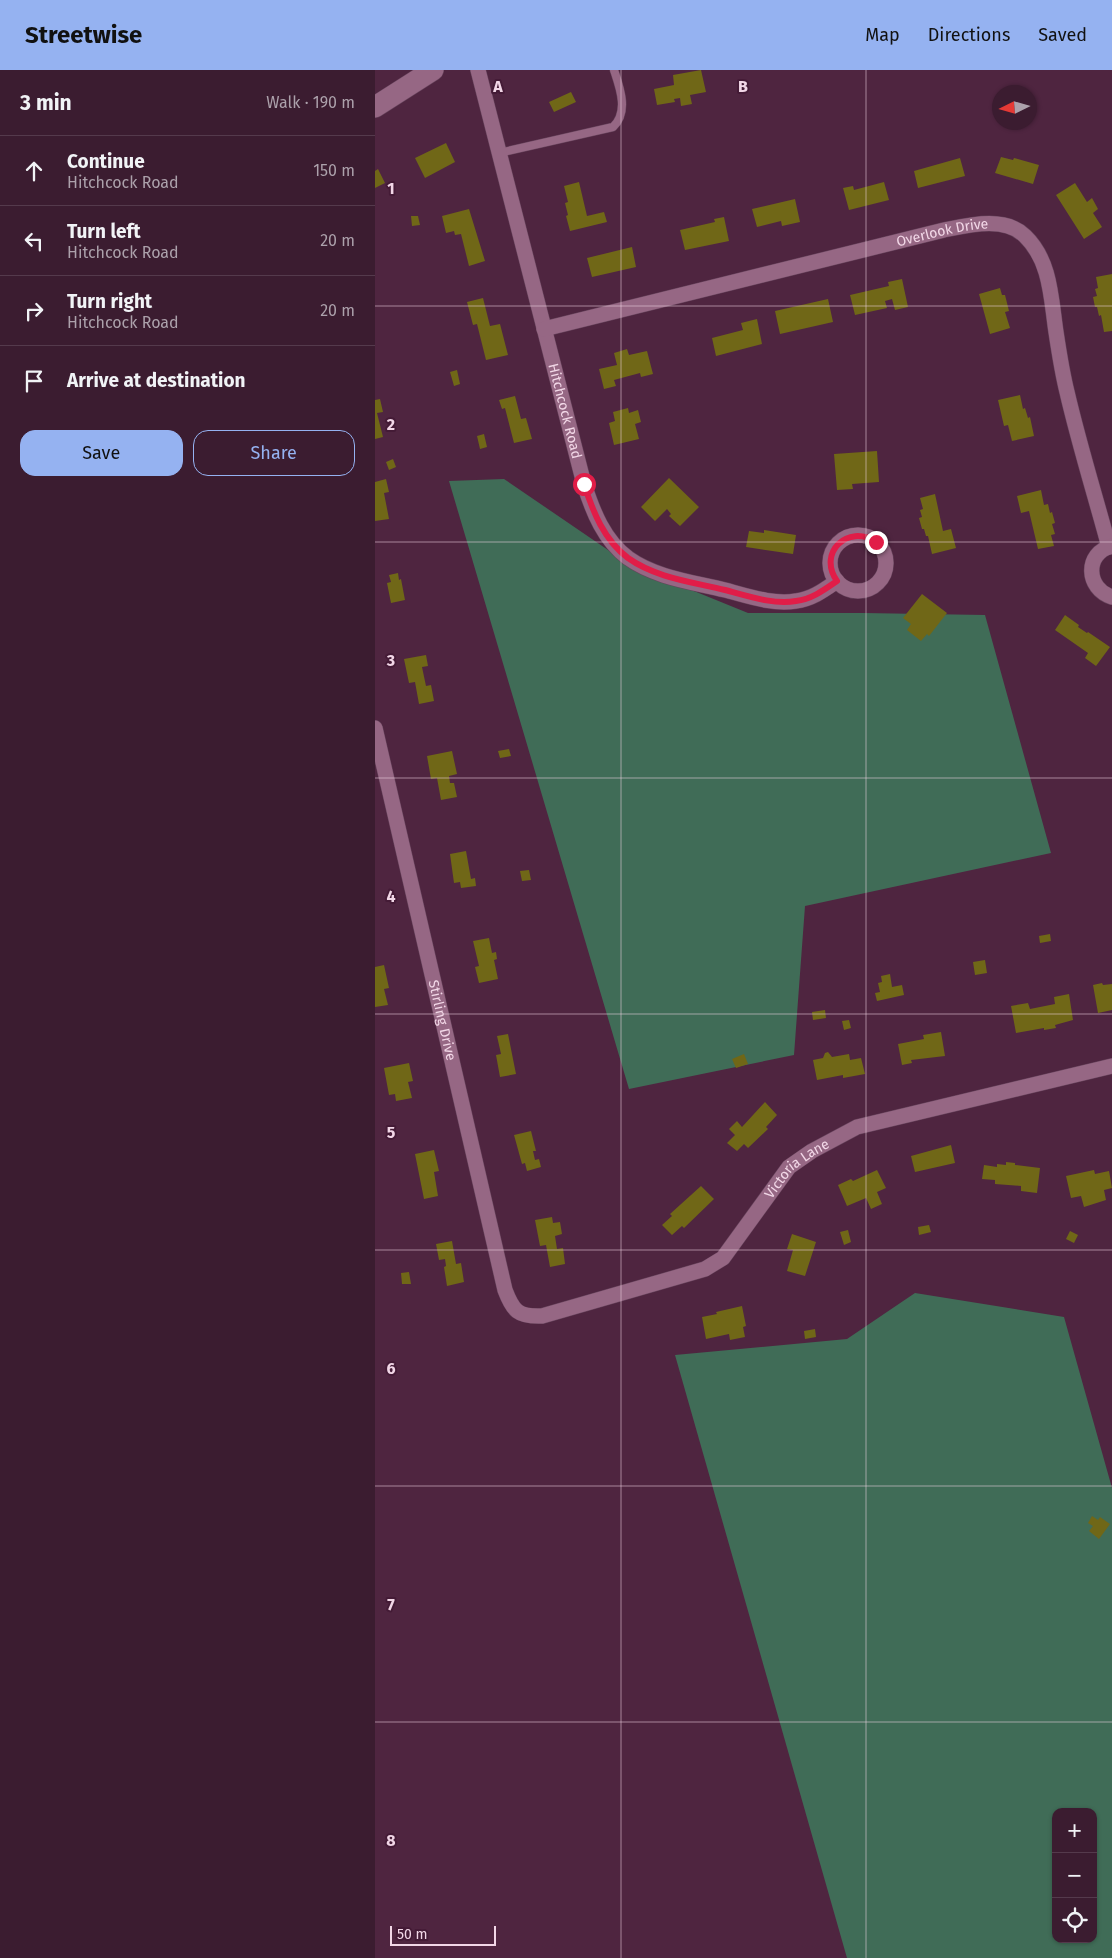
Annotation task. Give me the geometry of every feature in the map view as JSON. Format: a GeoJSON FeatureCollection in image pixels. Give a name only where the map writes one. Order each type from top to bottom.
{"type":"FeatureCollection","features":[{"type":"Feature","properties":{"kind":"main road"},"geometry":{"type":"LineString","coordinates":[[375,107],[433,70]]}},
{"type":"Feature","properties":{"kind":"street","name":"Hitchcock Road"},"geometry":{"type":"LineString","coordinates":[[477,70],[591,505],[598,522],[612,543],[628,558],[647,569],[666,576],[772,601],[796,602],[806,599],[837,581]]}},
{"type":"Feature","properties":{"kind":"street","name":"Overlook Drive"},"geometry":{"type":"LineString","coordinates":[[544,329],[944,230],[978,224],[995,224],[1010,228],[1024,235],[1034,246],[1046,271],[1067,391],[1111,546],[1099,552],[1091,567],[1091,573],[1097,589],[1112,597]]}},
{"type":"Feature","properties":{"kind":"street","name":"Stirling Drive"},"geometry":{"type":"LineString","coordinates":[[375,728],[505,1290],[515,1310]]}},
{"type":"Feature","properties":{"kind":"street","name":"Victoria Lane"},"geometry":{"type":"LineString","coordinates":[[515,1310],[527,1317],[542,1316],[705,1269],[723,1258],[789,1167],[812,1151],[857,1127],[1112,1066]]}},
{"type":"Feature","properties":{"kind":"lane"},"geometry":{"type":"LineString","coordinates":[[499,153],[613,126],[619,121],[622,112],[620,88],[614,70]]}},
{"type":"Feature","properties":{"kind":"green space"},"geometry":{"type":"Polygon","coordinates":[[[504,479],[630,565],[748,613],[985,615],[1051,853],[805,906],[794,1055],[629,1089],[449,481],[504,479]]]}},
{"type":"Feature","properties":{"kind":"green space"},"geometry":{"type":"Polygon","coordinates":[[[915,1293],[1064,1317],[1112,1488],[1112,1958],[847,1958],[675,1355],[847,1339],[915,1293]]]}},
{"type":"Feature","properties":{"kind":"building"},"geometry":{"type":"Polygon","coordinates":[[[701,70],[706,92],[690,95],[692,104],[681,106],[680,98],[674,99],[675,102],[657,105],[654,89],[674,85],[673,75],[701,70]]]}},
{"type":"Feature","properties":{"kind":"building"},"geometry":{"type":"Polygon","coordinates":[[[571,92],[576,102],[554,112],[549,102],[571,92]]]}},
{"type":"Feature","properties":{"kind":"building"},"geometry":{"type":"Polygon","coordinates":[[[446,143],[455,162],[425,178],[415,158],[446,143]]]}},
{"type":"Feature","properties":{"kind":"building"},"geometry":{"type":"Polygon","coordinates":[[[1001,157],[1013,160],[1014,158],[1039,165],[1033,184],[995,173],[1001,157]]]}},
{"type":"Feature","properties":{"kind":"building"},"geometry":{"type":"Polygon","coordinates":[[[960,158],[965,176],[918,188],[914,171],[960,158]]]}},
{"type":"Feature","properties":{"kind":"building"},"geometry":{"type":"Polygon","coordinates":[[[378,169],[385,183],[375,188],[375,171],[378,169]]]}},
{"type":"Feature","properties":{"kind":"building"},"geometry":{"type":"Polygon","coordinates":[[[579,182],[587,216],[604,212],[607,222],[570,231],[566,216],[568,215],[565,203],[568,202],[564,186],[579,182]]]}},
{"type":"Feature","properties":{"kind":"building"},"geometry":{"type":"Polygon","coordinates":[[[884,182],[889,200],[849,210],[843,188],[853,186],[854,190],[884,182]]]}},
{"type":"Feature","properties":{"kind":"building"},"geometry":{"type":"Polygon","coordinates":[[[1075,183],[1087,202],[1092,198],[1098,209],[1093,213],[1102,227],[1084,239],[1056,195],[1075,183]]]}},
{"type":"Feature","properties":{"kind":"building"},"geometry":{"type":"Polygon","coordinates":[[[795,199],[800,222],[782,226],[781,221],[757,227],[752,209],[795,199]]]}},
{"type":"Feature","properties":{"kind":"building"},"geometry":{"type":"Polygon","coordinates":[[[469,209],[485,261],[469,266],[461,234],[455,235],[454,231],[446,233],[442,216],[469,209]]]}},
{"type":"Feature","properties":{"kind":"building"},"geometry":{"type":"Polygon","coordinates":[[[411,216],[418,216],[420,225],[412,226],[411,216]]]}},
{"type":"Feature","properties":{"kind":"building"},"geometry":{"type":"Polygon","coordinates":[[[724,217],[729,241],[685,250],[680,230],[715,222],[714,219],[724,217]]]}},
{"type":"Feature","properties":{"kind":"building"},"geometry":{"type":"Polygon","coordinates":[[[632,247],[636,267],[592,277],[587,258],[632,247]]]}},
{"type":"Feature","properties":{"kind":"building"},"geometry":{"type":"Polygon","coordinates":[[[1112,274],[1112,331],[1104,332],[1101,315],[1099,316],[1093,297],[1097,296],[1095,289],[1098,288],[1096,277],[1112,274]]]}},
{"type":"Feature","properties":{"kind":"building"},"geometry":{"type":"Polygon","coordinates":[[[902,279],[908,307],[895,310],[892,299],[885,301],[887,308],[855,315],[850,295],[889,286],[888,282],[902,279]]]}},
{"type":"Feature","properties":{"kind":"building"},"geometry":{"type":"Polygon","coordinates":[[[1000,288],[1002,295],[1005,295],[1009,311],[1005,312],[1010,328],[990,334],[979,294],[1000,288]]]}},
{"type":"Feature","properties":{"kind":"building"},"geometry":{"type":"Polygon","coordinates":[[[483,298],[490,326],[500,324],[508,355],[486,360],[477,324],[473,325],[467,302],[483,298]]]}},
{"type":"Feature","properties":{"kind":"building"},"geometry":{"type":"Polygon","coordinates":[[[828,299],[833,322],[780,334],[775,311],[828,299]]]}},
{"type":"Feature","properties":{"kind":"building"},"geometry":{"type":"Polygon","coordinates":[[[757,319],[762,344],[716,356],[712,338],[743,330],[741,323],[757,319]]]}},
{"type":"Feature","properties":{"kind":"building"},"geometry":{"type":"Polygon","coordinates":[[[627,349],[629,355],[647,351],[653,374],[641,377],[640,373],[614,380],[616,386],[604,389],[599,369],[617,365],[614,353],[627,349]]]}},
{"type":"Feature","properties":{"kind":"building"},"geometry":{"type":"Polygon","coordinates":[[[457,370],[460,384],[454,386],[450,372],[457,370]]]}},
{"type":"Feature","properties":{"kind":"building"},"geometry":{"type":"Polygon","coordinates":[[[1020,395],[1023,409],[1025,408],[1028,418],[1030,417],[1034,436],[1012,441],[1008,425],[1004,426],[998,400],[1020,395]]]}},
{"type":"Feature","properties":{"kind":"building"},"geometry":{"type":"Polygon","coordinates":[[[515,396],[521,419],[526,418],[532,439],[514,443],[505,408],[502,409],[499,400],[515,396]]]}},
{"type":"Feature","properties":{"kind":"building"},"geometry":{"type":"Polygon","coordinates":[[[380,399],[383,412],[377,413],[383,437],[375,439],[375,400],[380,399]]]}},
{"type":"Feature","properties":{"kind":"building"},"geometry":{"type":"Polygon","coordinates":[[[628,408],[629,413],[638,410],[641,422],[635,424],[639,439],[614,445],[609,423],[615,421],[613,412],[628,408]]]}},
{"type":"Feature","properties":{"kind":"building"},"geometry":{"type":"Polygon","coordinates":[[[484,434],[487,447],[480,449],[477,436],[484,434]]]}},
{"type":"Feature","properties":{"kind":"building"},"geometry":{"type":"Polygon","coordinates":[[[877,451],[879,482],[852,484],[853,489],[837,490],[834,454],[877,451]]]}},
{"type":"Feature","properties":{"kind":"building"},"geometry":{"type":"Polygon","coordinates":[[[393,459],[396,467],[389,470],[386,462],[393,459]]]}},
{"type":"Feature","properties":{"kind":"building"},"geometry":{"type":"Polygon","coordinates":[[[669,478],[699,507],[680,526],[669,516],[671,514],[667,509],[655,521],[641,507],[669,478]]]}},
{"type":"Feature","properties":{"kind":"building"},"geometry":{"type":"Polygon","coordinates":[[[386,479],[389,492],[384,493],[389,519],[375,521],[375,482],[386,479]]]}},
{"type":"Feature","properties":{"kind":"building"},"geometry":{"type":"Polygon","coordinates":[[[1041,490],[1044,505],[1048,504],[1050,513],[1052,512],[1055,523],[1052,524],[1055,534],[1051,535],[1054,546],[1038,549],[1029,511],[1021,513],[1017,496],[1041,490]]]}},
{"type":"Feature","properties":{"kind":"building"},"geometry":{"type":"Polygon","coordinates":[[[935,494],[943,531],[951,529],[956,548],[932,554],[928,536],[926,536],[924,529],[922,529],[919,518],[922,517],[920,510],[923,509],[920,498],[935,494]]]}},
{"type":"Feature","properties":{"kind":"building"},"geometry":{"type":"Polygon","coordinates":[[[764,530],[796,535],[793,554],[746,547],[749,531],[764,533],[764,530]]]}},
{"type":"Feature","properties":{"kind":"building"},"geometry":{"type":"Polygon","coordinates":[[[398,573],[405,600],[391,603],[387,583],[391,582],[389,575],[398,573]]]}},
{"type":"Feature","properties":{"kind":"building"},"geometry":{"type":"Polygon","coordinates":[[[922,594],[947,613],[929,636],[927,634],[921,641],[907,630],[911,624],[903,618],[922,594]]]}},
{"type":"Feature","properties":{"kind":"building"},"geometry":{"type":"Polygon","coordinates":[[[1065,615],[1079,625],[1078,627],[1110,647],[1096,666],[1085,658],[1088,653],[1055,630],[1065,615]]]}},
{"type":"Feature","properties":{"kind":"building"},"geometry":{"type":"Polygon","coordinates":[[[426,655],[428,666],[422,667],[426,686],[431,685],[434,701],[419,704],[415,682],[409,683],[404,659],[426,655]]]}},
{"type":"Feature","properties":{"kind":"building"},"geometry":{"type":"Polygon","coordinates":[[[509,749],[511,756],[500,758],[498,751],[509,749]]]}},
{"type":"Feature","properties":{"kind":"building"},"geometry":{"type":"Polygon","coordinates":[[[452,751],[457,774],[449,776],[450,783],[454,783],[457,797],[441,800],[437,778],[431,779],[427,756],[452,751]]]}},
{"type":"Feature","properties":{"kind":"building"},"geometry":{"type":"Polygon","coordinates":[[[466,851],[471,879],[475,878],[476,886],[461,888],[460,882],[454,883],[450,854],[466,851]]]}},
{"type":"Feature","properties":{"kind":"building"},"geometry":{"type":"Polygon","coordinates":[[[529,870],[531,880],[522,881],[520,871],[529,870]]]}},
{"type":"Feature","properties":{"kind":"building"},"geometry":{"type":"Polygon","coordinates":[[[1050,934],[1051,941],[1040,943],[1039,936],[1050,934]]]}},
{"type":"Feature","properties":{"kind":"building"},"geometry":{"type":"Polygon","coordinates":[[[489,938],[492,953],[496,952],[497,959],[494,960],[498,979],[479,983],[475,967],[479,966],[473,941],[489,938]]]}},
{"type":"Feature","properties":{"kind":"building"},"geometry":{"type":"Polygon","coordinates":[[[985,960],[987,973],[975,975],[973,962],[985,960]]]}},
{"type":"Feature","properties":{"kind":"building"},"geometry":{"type":"Polygon","coordinates":[[[384,965],[389,988],[384,989],[388,1005],[375,1007],[375,967],[384,965]]]}},
{"type":"Feature","properties":{"kind":"building"},"geometry":{"type":"Polygon","coordinates":[[[890,974],[892,987],[902,985],[904,995],[877,1001],[875,993],[880,992],[878,983],[882,982],[881,976],[890,974]]]}},
{"type":"Feature","properties":{"kind":"building"},"geometry":{"type":"Polygon","coordinates":[[[1102,983],[1103,985],[1112,984],[1112,1010],[1098,1013],[1093,985],[1102,983]]]}},
{"type":"Feature","properties":{"kind":"building"},"geometry":{"type":"Polygon","coordinates":[[[1069,994],[1073,1020],[1055,1025],[1056,1028],[1016,1033],[1011,1006],[1028,1003],[1030,1009],[1055,1004],[1054,997],[1069,994]]]}},
{"type":"Feature","properties":{"kind":"building"},"geometry":{"type":"Polygon","coordinates":[[[825,1010],[826,1018],[813,1020],[812,1012],[825,1010]]]}},
{"type":"Feature","properties":{"kind":"building"},"geometry":{"type":"Polygon","coordinates":[[[849,1020],[851,1028],[844,1030],[842,1021],[849,1020]]]}},
{"type":"Feature","properties":{"kind":"building"},"geometry":{"type":"Polygon","coordinates":[[[941,1032],[945,1056],[911,1060],[912,1063],[902,1065],[898,1044],[924,1039],[923,1035],[941,1032]]]}},
{"type":"Feature","properties":{"kind":"building"},"geometry":{"type":"Polygon","coordinates":[[[508,1034],[516,1074],[500,1077],[496,1055],[501,1054],[497,1036],[508,1034]]]}},
{"type":"Feature","properties":{"kind":"building"},"geometry":{"type":"Polygon","coordinates":[[[828,1052],[832,1057],[849,1054],[850,1060],[861,1058],[865,1074],[843,1078],[843,1075],[817,1080],[813,1060],[823,1058],[825,1053],[828,1052]]]}},
{"type":"Feature","properties":{"kind":"building"},"geometry":{"type":"Polygon","coordinates":[[[744,1054],[748,1064],[736,1068],[732,1059],[744,1054]]]}},
{"type":"Feature","properties":{"kind":"building"},"geometry":{"type":"Polygon","coordinates":[[[409,1063],[413,1081],[408,1082],[412,1098],[396,1101],[395,1094],[389,1095],[384,1068],[409,1063]]]}},
{"type":"Feature","properties":{"kind":"building"},"geometry":{"type":"Polygon","coordinates":[[[765,1102],[777,1115],[766,1127],[768,1129],[748,1148],[744,1144],[737,1151],[727,1143],[735,1135],[729,1129],[737,1121],[742,1127],[765,1102]]]}},
{"type":"Feature","properties":{"kind":"building"},"geometry":{"type":"Polygon","coordinates":[[[531,1131],[536,1151],[533,1151],[535,1160],[539,1159],[541,1167],[527,1171],[525,1163],[522,1164],[514,1135],[531,1131]]]}},
{"type":"Feature","properties":{"kind":"building"},"geometry":{"type":"Polygon","coordinates":[[[951,1145],[955,1163],[915,1172],[911,1156],[951,1145]]]}},
{"type":"Feature","properties":{"kind":"building"},"geometry":{"type":"Polygon","coordinates":[[[434,1150],[439,1171],[434,1172],[438,1196],[424,1199],[415,1154],[434,1150]]]}},
{"type":"Feature","properties":{"kind":"building"},"geometry":{"type":"Polygon","coordinates":[[[1006,1162],[1040,1168],[1037,1193],[1021,1191],[1021,1186],[995,1184],[995,1180],[982,1179],[984,1165],[997,1167],[997,1164],[1006,1165],[1006,1162]]]}},
{"type":"Feature","properties":{"kind":"building"},"geometry":{"type":"Polygon","coordinates":[[[877,1170],[886,1188],[877,1192],[882,1204],[871,1209],[866,1198],[847,1206],[838,1185],[851,1179],[853,1181],[877,1170]]]}},
{"type":"Feature","properties":{"kind":"building"},"geometry":{"type":"Polygon","coordinates":[[[1094,1170],[1095,1174],[1109,1171],[1112,1188],[1104,1190],[1106,1200],[1084,1207],[1081,1196],[1071,1198],[1066,1176],[1094,1170]]]}},
{"type":"Feature","properties":{"kind":"building"},"geometry":{"type":"Polygon","coordinates":[[[701,1186],[714,1199],[684,1228],[682,1226],[672,1235],[662,1225],[672,1216],[670,1214],[701,1186]]]}},
{"type":"Feature","properties":{"kind":"building"},"geometry":{"type":"Polygon","coordinates":[[[552,1217],[553,1223],[560,1222],[562,1234],[555,1236],[557,1249],[563,1248],[565,1264],[550,1267],[546,1245],[540,1246],[535,1220],[552,1217]]]}},
{"type":"Feature","properties":{"kind":"building"},"geometry":{"type":"Polygon","coordinates":[[[929,1225],[931,1232],[919,1235],[918,1227],[929,1225]]]}},
{"type":"Feature","properties":{"kind":"building"},"geometry":{"type":"Polygon","coordinates":[[[848,1230],[851,1242],[844,1245],[840,1232],[848,1230]]]}},
{"type":"Feature","properties":{"kind":"building"},"geometry":{"type":"Polygon","coordinates":[[[1070,1231],[1078,1235],[1074,1243],[1066,1239],[1070,1231]]]}},
{"type":"Feature","properties":{"kind":"building"},"geometry":{"type":"Polygon","coordinates":[[[792,1234],[816,1242],[805,1276],[787,1271],[793,1250],[787,1249],[792,1234]]]}},
{"type":"Feature","properties":{"kind":"building"},"geometry":{"type":"Polygon","coordinates":[[[452,1241],[456,1264],[461,1263],[464,1282],[447,1286],[444,1267],[446,1266],[445,1259],[439,1260],[436,1244],[452,1241]]]}},
{"type":"Feature","properties":{"kind":"building"},"geometry":{"type":"Polygon","coordinates":[[[409,1272],[411,1284],[402,1284],[401,1273],[409,1272]]]}},
{"type":"Feature","properties":{"kind":"building"},"geometry":{"type":"Polygon","coordinates":[[[742,1306],[746,1326],[743,1327],[745,1337],[730,1340],[729,1334],[706,1339],[702,1317],[742,1306]]]}},
{"type":"Feature","properties":{"kind":"building"},"geometry":{"type":"Polygon","coordinates":[[[815,1329],[816,1337],[805,1339],[804,1331],[815,1329]]]}},
{"type":"Feature","properties":{"kind":"building"},"geometry":{"type":"Polygon","coordinates":[[[1092,1516],[1098,1520],[1100,1517],[1110,1524],[1099,1539],[1089,1531],[1093,1526],[1088,1523],[1092,1516]]]}},
{"type":"Feature","properties":{"kind":"route"},"geometry":{"type":"LineString","coordinates":[[584,484],[598,522],[612,543],[628,558],[647,569],[666,576],[772,601],[796,602],[806,599],[837,581],[833,576],[830,565],[832,553],[843,540],[849,537],[860,536],[876,542]]}}]}
